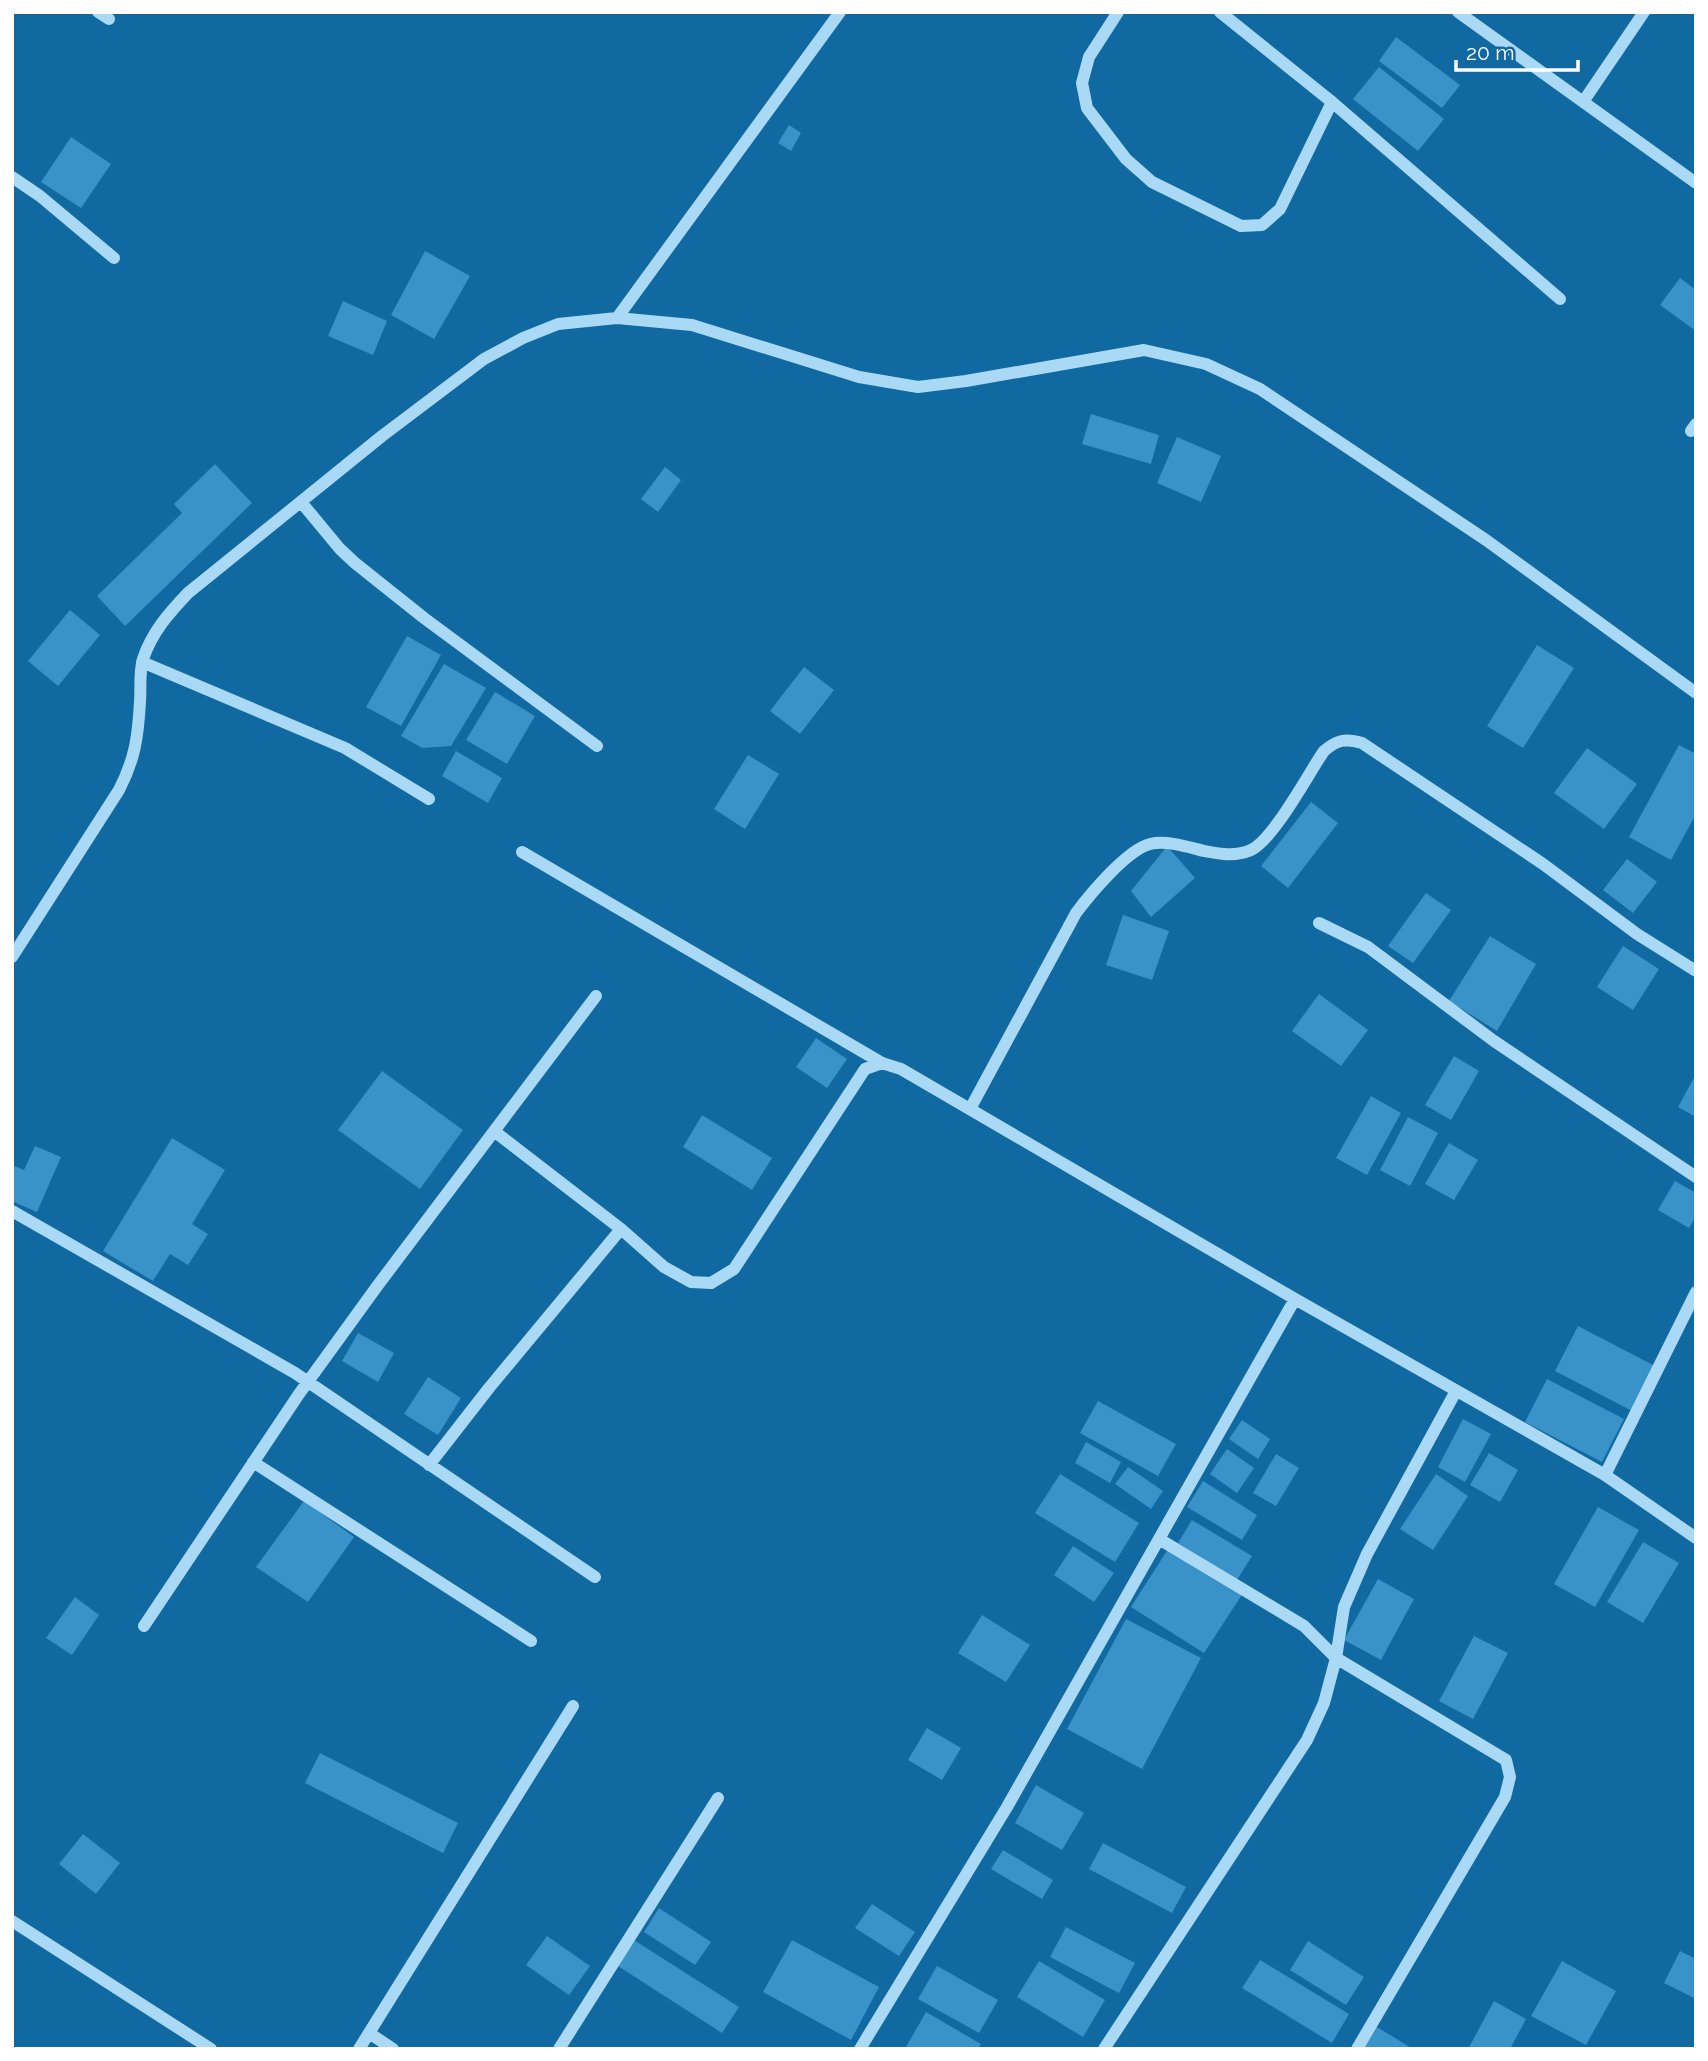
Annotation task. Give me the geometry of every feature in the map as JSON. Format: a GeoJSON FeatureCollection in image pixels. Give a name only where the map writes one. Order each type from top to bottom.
{"type":"FeatureCollection","features":[{"type":"Feature","properties":{"kind":"street"},"geometry":{"type":"LineString","coordinates":[[617,318],[840,12]]}},
{"type":"Feature","properties":{"kind":"street"},"geometry":{"type":"LineString","coordinates":[[1118,12],[1089,57],[1082,83],[1087,108],[1126,159],[1152,182],[1241,226],[1262,225],[1280,209],[1332,102]]}},
{"type":"Feature","properties":{"kind":"street"},"geometry":{"type":"LineString","coordinates":[[1220,12],[1332,102],[1560,299]]}},
{"type":"Feature","properties":{"kind":"street"},"geometry":{"type":"LineString","coordinates":[[1458,12],[1696,183]]}},
{"type":"Feature","properties":{"kind":"street"},"geometry":{"type":"LineString","coordinates":[[1583,102],[1644,12]]}},
{"type":"Feature","properties":{"kind":"street"},"geometry":{"type":"LineString","coordinates":[[12,177],[40,195],[114,258]]}},
{"type":"Feature","properties":{"kind":"street"},"geometry":{"type":"LineString","coordinates":[[12,957],[119,790],[132,765],[138,738],[142,662],[162,621],[188,593],[484,359],[523,338],[558,324],[617,318],[692,325],[859,377],[918,387],[1144,349],[1206,364],[1260,389],[1475,533],[1696,693]]}},
{"type":"Feature","properties":{"kind":"street"},"geometry":{"type":"LineString","coordinates":[[300,502],[340,549],[424,618],[597,746]]}},
{"type":"Feature","properties":{"kind":"street"},"geometry":{"type":"LineString","coordinates":[[142,662],[345,748],[429,799]]}},
{"type":"Feature","properties":{"kind":"street"},"geometry":{"type":"LineString","coordinates":[[970,1109],[1076,913],[1094,889],[1136,851],[1151,844],[1172,844],[1229,856],[1251,850],[1266,839],[1324,751],[1336,741],[1350,739],[1362,743],[1543,864],[1637,934],[1696,971]]}},
{"type":"Feature","properties":{"kind":"street"},"geometry":{"type":"LineString","coordinates":[[523,852],[882,1063],[901,1069],[1295,1299],[1605,1475],[1696,1538]]}},
{"type":"Feature","properties":{"kind":"street"},"geometry":{"type":"LineString","coordinates":[[1319,923],[1368,947],[1494,1041],[1696,1177]]}},
{"type":"Feature","properties":{"kind":"street"},"geometry":{"type":"LineString","coordinates":[[144,1626],[253,1462],[378,1285],[596,996]]}},
{"type":"Feature","properties":{"kind":"street"},"geometry":{"type":"LineString","coordinates":[[494,1131],[621,1229],[664,1267],[691,1282],[711,1283],[734,1269],[865,1069],[882,1063]]}},
{"type":"Feature","properties":{"kind":"street"},"geometry":{"type":"LineString","coordinates":[[12,1211],[295,1373],[595,1577]]}},
{"type":"Feature","properties":{"kind":"street"},"geometry":{"type":"LineString","coordinates":[[429,1465],[621,1229]]}},
{"type":"Feature","properties":{"kind":"street"},"geometry":{"type":"LineString","coordinates":[[1605,1475],[1696,1292]]}},
{"type":"Feature","properties":{"kind":"street"},"geometry":{"type":"LineString","coordinates":[[860,2049],[1007,1807],[1295,1299]]}},
{"type":"Feature","properties":{"kind":"street"},"geometry":{"type":"LineString","coordinates":[[1104,2049],[1307,1740],[1324,1703],[1344,1606],[1363,1564],[1455,1391]]}},
{"type":"Feature","properties":{"kind":"street"},"geometry":{"type":"LineString","coordinates":[[253,1462],[531,1642]]}},
{"type":"Feature","properties":{"kind":"street"},"geometry":{"type":"LineString","coordinates":[[1159,1539],[1304,1626],[1335,1658],[1506,1760],[1510,1777],[1505,1797],[1357,2049]]}},
{"type":"Feature","properties":{"kind":"street"},"geometry":{"type":"LineString","coordinates":[[359,2049],[573,1706]]}},
{"type":"Feature","properties":{"kind":"street"},"geometry":{"type":"LineString","coordinates":[[559,2049],[718,1798]]}},
{"type":"Feature","properties":{"kind":"street"},"geometry":{"type":"LineString","coordinates":[[12,1921],[211,2049]]}},
{"type":"Feature","properties":{"kind":"street"},"geometry":{"type":"LineString","coordinates":[[369,2032],[393,2049]]}},
{"type":"Feature","properties":{"kind":"building"},"geometry":{"type":"Polygon","coordinates":[[[1396,37],[1460,85],[1442,108],[1379,61],[1396,37]]]}},
{"type":"Feature","properties":{"kind":"building"},"geometry":{"type":"Polygon","coordinates":[[[1379,67],[1444,119],[1418,151],[1353,99],[1379,67]]]}},
{"type":"Feature","properties":{"kind":"building"},"geometry":{"type":"Polygon","coordinates":[[[789,125],[801,133],[791,151],[778,143],[789,125]]]}},
{"type":"Feature","properties":{"kind":"building"},"geometry":{"type":"Polygon","coordinates":[[[71,137],[111,164],[81,208],[41,182],[71,137]]]}},
{"type":"Feature","properties":{"kind":"building"},"geometry":{"type":"Polygon","coordinates":[[[425,251],[470,276],[434,339],[391,315],[425,251]]]}},
{"type":"Feature","properties":{"kind":"building"},"geometry":{"type":"Polygon","coordinates":[[[1680,278],[1696,290],[1696,331],[1660,305],[1680,278]]]}},
{"type":"Feature","properties":{"kind":"building"},"geometry":{"type":"Polygon","coordinates":[[[343,301],[387,321],[373,355],[328,336],[343,301]]]}},
{"type":"Feature","properties":{"kind":"building"},"geometry":{"type":"Polygon","coordinates":[[[1091,414],[1159,435],[1151,464],[1082,444],[1091,414]]]}},
{"type":"Feature","properties":{"kind":"building"},"geometry":{"type":"Polygon","coordinates":[[[1177,437],[1221,456],[1201,502],[1157,483],[1177,437]]]}},
{"type":"Feature","properties":{"kind":"building"},"geometry":{"type":"Polygon","coordinates":[[[215,464],[252,503],[125,626],[97,596],[182,513],[174,504],[215,464]]]}},
{"type":"Feature","properties":{"kind":"building"},"geometry":{"type":"Polygon","coordinates":[[[665,467],[681,480],[658,512],[641,499],[665,467]]]}},
{"type":"Feature","properties":{"kind":"building"},"geometry":{"type":"Polygon","coordinates":[[[70,610],[100,635],[58,686],[28,661],[70,610]]]}},
{"type":"Feature","properties":{"kind":"building"},"geometry":{"type":"Polygon","coordinates":[[[407,636],[441,655],[401,726],[366,707],[407,636]]]}},
{"type":"Feature","properties":{"kind":"building"},"geometry":{"type":"Polygon","coordinates":[[[1537,645],[1574,668],[1523,748],[1487,726],[1537,645]]]}},
{"type":"Feature","properties":{"kind":"building"},"geometry":{"type":"Polygon","coordinates":[[[444,664],[486,688],[451,746],[422,748],[401,736],[444,664]]]}},
{"type":"Feature","properties":{"kind":"building"},"geometry":{"type":"Polygon","coordinates":[[[804,667],[834,690],[800,734],[770,711],[804,667]]]}},
{"type":"Feature","properties":{"kind":"building"},"geometry":{"type":"Polygon","coordinates":[[[495,692],[535,716],[507,764],[466,740],[495,692]]]}},
{"type":"Feature","properties":{"kind":"building"},"geometry":{"type":"Polygon","coordinates":[[[1679,745],[1696,754],[1696,814],[1671,860],[1629,837],[1679,745]]]}},
{"type":"Feature","properties":{"kind":"building"},"geometry":{"type":"Polygon","coordinates":[[[1587,748],[1637,784],[1604,829],[1554,793],[1587,748]]]}},
{"type":"Feature","properties":{"kind":"building"},"geometry":{"type":"Polygon","coordinates":[[[456,751],[502,778],[488,803],[442,776],[456,751]]]}},
{"type":"Feature","properties":{"kind":"building"},"geometry":{"type":"Polygon","coordinates":[[[748,755],[779,774],[745,829],[714,809],[748,755]]]}},
{"type":"Feature","properties":{"kind":"building"},"geometry":{"type":"Polygon","coordinates":[[[1311,802],[1338,823],[1288,888],[1261,866],[1311,802]]]}},
{"type":"Feature","properties":{"kind":"building"},"geometry":{"type":"Polygon","coordinates":[[[1167,846],[1195,878],[1151,917],[1131,891],[1167,846]]]}},
{"type":"Feature","properties":{"kind":"building"},"geometry":{"type":"Polygon","coordinates":[[[1627,859],[1657,882],[1633,913],[1603,890],[1627,859]]]}},
{"type":"Feature","properties":{"kind":"building"},"geometry":{"type":"Polygon","coordinates":[[[1426,893],[1451,910],[1413,963],[1388,946],[1426,893]]]}},
{"type":"Feature","properties":{"kind":"building"},"geometry":{"type":"Polygon","coordinates":[[[1123,915],[1169,931],[1152,980],[1106,965],[1123,915]]]}},
{"type":"Feature","properties":{"kind":"building"},"geometry":{"type":"Polygon","coordinates":[[[1490,936],[1536,964],[1497,1031],[1449,1001],[1490,936]]]}},
{"type":"Feature","properties":{"kind":"building"},"geometry":{"type":"Polygon","coordinates":[[[1623,946],[1659,969],[1633,1010],[1597,987],[1623,946]]]}},
{"type":"Feature","properties":{"kind":"building"},"geometry":{"type":"Polygon","coordinates":[[[1319,994],[1368,1030],[1341,1066],[1292,1031],[1319,994]]]}},
{"type":"Feature","properties":{"kind":"building"},"geometry":{"type":"Polygon","coordinates":[[[816,1038],[847,1059],[827,1088],[796,1067],[816,1038]]]}},
{"type":"Feature","properties":{"kind":"building"},"geometry":{"type":"Polygon","coordinates":[[[1454,1056],[1479,1071],[1451,1120],[1425,1105],[1454,1056]]]}},
{"type":"Feature","properties":{"kind":"building"},"geometry":{"type":"Polygon","coordinates":[[[382,1071],[463,1130],[420,1189],[338,1130],[382,1071]]]}},
{"type":"Feature","properties":{"kind":"building"},"geometry":{"type":"Polygon","coordinates":[[[1696,1074],[1696,1117],[1678,1107],[1696,1074]]]}},
{"type":"Feature","properties":{"kind":"building"},"geometry":{"type":"Polygon","coordinates":[[[1371,1096],[1401,1113],[1367,1175],[1336,1158],[1371,1096]]]}},
{"type":"Feature","properties":{"kind":"building"},"geometry":{"type":"Polygon","coordinates":[[[702,1115],[772,1158],[752,1190],[683,1147],[702,1115]]]}},
{"type":"Feature","properties":{"kind":"building"},"geometry":{"type":"Polygon","coordinates":[[[1408,1117],[1438,1133],[1410,1186],[1380,1170],[1408,1117]]]}},
{"type":"Feature","properties":{"kind":"building"},"geometry":{"type":"Polygon","coordinates":[[[172,1138],[225,1170],[192,1224],[208,1234],[188,1265],[170,1254],[153,1281],[103,1251],[172,1138]]]}},
{"type":"Feature","properties":{"kind":"building"},"geometry":{"type":"Polygon","coordinates":[[[1449,1143],[1478,1160],[1454,1200],[1425,1184],[1449,1143]]]}},
{"type":"Feature","properties":{"kind":"building"},"geometry":{"type":"Polygon","coordinates":[[[35,1146],[61,1157],[37,1212],[12,1201],[12,1165],[24,1170],[35,1146]]]}},
{"type":"Feature","properties":{"kind":"building"},"geometry":{"type":"Polygon","coordinates":[[[1675,1181],[1696,1193],[1696,1216],[1689,1228],[1658,1210],[1675,1181]]]}},
{"type":"Feature","properties":{"kind":"building"},"geometry":{"type":"Polygon","coordinates":[[[1578,1326],[1655,1366],[1632,1411],[1555,1371],[1578,1326]]]}},
{"type":"Feature","properties":{"kind":"building"},"geometry":{"type":"Polygon","coordinates":[[[358,1333],[394,1353],[378,1382],[342,1361],[358,1333]]]}},
{"type":"Feature","properties":{"kind":"building"},"geometry":{"type":"Polygon","coordinates":[[[428,1377],[461,1398],[438,1435],[404,1414],[428,1377]]]}},
{"type":"Feature","properties":{"kind":"building"},"geometry":{"type":"Polygon","coordinates":[[[1547,1379],[1624,1419],[1602,1462],[1525,1422],[1547,1379]]]}},
{"type":"Feature","properties":{"kind":"building"},"geometry":{"type":"Polygon","coordinates":[[[1098,1401],[1176,1444],[1158,1476],[1080,1433],[1098,1401]]]}},
{"type":"Feature","properties":{"kind":"building"},"geometry":{"type":"Polygon","coordinates":[[[1463,1419],[1491,1434],[1465,1482],[1438,1467],[1463,1419]]]}},
{"type":"Feature","properties":{"kind":"building"},"geometry":{"type":"Polygon","coordinates":[[[1242,1420],[1270,1439],[1258,1459],[1229,1439],[1242,1420]]]}},
{"type":"Feature","properties":{"kind":"building"},"geometry":{"type":"Polygon","coordinates":[[[1086,1442],[1121,1462],[1110,1483],[1075,1463],[1086,1442]]]}},
{"type":"Feature","properties":{"kind":"building"},"geometry":{"type":"Polygon","coordinates":[[[1227,1449],[1254,1468],[1237,1493],[1210,1474],[1227,1449]]]}},
{"type":"Feature","properties":{"kind":"building"},"geometry":{"type":"Polygon","coordinates":[[[1489,1453],[1518,1470],[1500,1502],[1470,1485],[1489,1453]]]}},
{"type":"Feature","properties":{"kind":"building"},"geometry":{"type":"Polygon","coordinates":[[[1276,1454],[1299,1468],[1276,1506],[1253,1493],[1276,1454]]]}},
{"type":"Feature","properties":{"kind":"building"},"geometry":{"type":"Polygon","coordinates":[[[1128,1467],[1163,1491],[1151,1509],[1115,1484],[1128,1467]]]}},
{"type":"Feature","properties":{"kind":"building"},"geometry":{"type":"Polygon","coordinates":[[[1060,1474],[1139,1523],[1115,1562],[1035,1513],[1060,1474]]]}},
{"type":"Feature","properties":{"kind":"building"},"geometry":{"type":"Polygon","coordinates":[[[1436,1474],[1468,1496],[1433,1550],[1400,1529],[1436,1474]]]}},
{"type":"Feature","properties":{"kind":"building"},"geometry":{"type":"Polygon","coordinates":[[[1203,1481],[1257,1515],[1242,1540],[1187,1507],[1203,1481]]]}},
{"type":"Feature","properties":{"kind":"building"},"geometry":{"type":"Polygon","coordinates":[[[304,1501],[354,1537],[308,1602],[256,1567],[304,1501]]]}},
{"type":"Feature","properties":{"kind":"building"},"geometry":{"type":"Polygon","coordinates":[[[1598,1507],[1639,1530],[1595,1607],[1554,1584],[1598,1507]]]}},
{"type":"Feature","properties":{"kind":"building"},"geometry":{"type":"Polygon","coordinates":[[[1192,1520],[1252,1556],[1237,1580],[1178,1543],[1192,1520]]]}},
{"type":"Feature","properties":{"kind":"building"},"geometry":{"type":"Polygon","coordinates":[[[1643,1542],[1679,1563],[1643,1623],[1607,1602],[1643,1542]]]}},
{"type":"Feature","properties":{"kind":"building"},"geometry":{"type":"Polygon","coordinates":[[[1073,1546],[1114,1573],[1094,1602],[1054,1575],[1073,1546]]]}},
{"type":"Feature","properties":{"kind":"building"},"geometry":{"type":"Polygon","coordinates":[[[1170,1546],[1243,1593],[1204,1653],[1131,1607],[1170,1546]]]}},
{"type":"Feature","properties":{"kind":"building"},"geometry":{"type":"Polygon","coordinates":[[[1378,1579],[1414,1599],[1381,1660],[1344,1640],[1378,1579]]]}},
{"type":"Feature","properties":{"kind":"building"},"geometry":{"type":"Polygon","coordinates":[[[75,1597],[99,1615],[72,1655],[46,1638],[75,1597]]]}},
{"type":"Feature","properties":{"kind":"building"},"geometry":{"type":"Polygon","coordinates":[[[982,1615],[1030,1645],[1006,1682],[958,1653],[982,1615]]]}},
{"type":"Feature","properties":{"kind":"building"},"geometry":{"type":"Polygon","coordinates":[[[1126,1619],[1201,1658],[1142,1769],[1067,1729],[1126,1619]]]}},
{"type":"Feature","properties":{"kind":"building"},"geometry":{"type":"Polygon","coordinates":[[[1474,1636],[1508,1653],[1473,1719],[1439,1701],[1474,1636]]]}},
{"type":"Feature","properties":{"kind":"building"},"geometry":{"type":"Polygon","coordinates":[[[927,1728],[961,1748],[942,1780],[908,1760],[927,1728]]]}},
{"type":"Feature","properties":{"kind":"building"},"geometry":{"type":"Polygon","coordinates":[[[320,1753],[458,1823],[443,1853],[305,1783],[320,1753]]]}},
{"type":"Feature","properties":{"kind":"building"},"geometry":{"type":"Polygon","coordinates":[[[1036,1785],[1084,1813],[1062,1850],[1015,1823],[1036,1785]]]}},
{"type":"Feature","properties":{"kind":"building"},"geometry":{"type":"Polygon","coordinates":[[[83,1834],[120,1863],[96,1894],[59,1864],[83,1834]]]}},
{"type":"Feature","properties":{"kind":"building"},"geometry":{"type":"Polygon","coordinates":[[[1103,1843],[1186,1887],[1172,1913],[1089,1869],[1103,1843]]]}},
{"type":"Feature","properties":{"kind":"building"},"geometry":{"type":"Polygon","coordinates":[[[1003,1850],[1053,1880],[1042,1899],[991,1869],[1003,1850]]]}},
{"type":"Feature","properties":{"kind":"building"},"geometry":{"type":"Polygon","coordinates":[[[872,1904],[915,1932],[899,1956],[855,1928],[872,1904]]]}},
{"type":"Feature","properties":{"kind":"building"},"geometry":{"type":"Polygon","coordinates":[[[659,1908],[711,1942],[695,1965],[644,1932],[659,1908]]]}},
{"type":"Feature","properties":{"kind":"building"},"geometry":{"type":"Polygon","coordinates":[[[1066,1927],[1135,1963],[1119,1993],[1050,1957],[1066,1927]]]}},
{"type":"Feature","properties":{"kind":"building"},"geometry":{"type":"Polygon","coordinates":[[[547,1936],[590,1966],[569,1995],[526,1965],[547,1936]]]}},
{"type":"Feature","properties":{"kind":"building"},"geometry":{"type":"Polygon","coordinates":[[[634,1940],[739,2007],[722,2033],[618,1966],[634,1940]]]}},
{"type":"Feature","properties":{"kind":"building"},"geometry":{"type":"Polygon","coordinates":[[[792,1940],[879,1987],[851,2040],[763,1992],[792,1940]]]}},
{"type":"Feature","properties":{"kind":"building"},"geometry":{"type":"Polygon","coordinates":[[[1308,1941],[1364,1977],[1346,2005],[1290,1970],[1308,1941]]]}},
{"type":"Feature","properties":{"kind":"building"},"geometry":{"type":"Polygon","coordinates":[[[1680,1951],[1696,1959],[1696,1999],[1664,1983],[1680,1951]]]}},
{"type":"Feature","properties":{"kind":"building"},"geometry":{"type":"Polygon","coordinates":[[[1260,1960],[1349,2014],[1332,2043],[1242,1988],[1260,1960]]]}},
{"type":"Feature","properties":{"kind":"building"},"geometry":{"type":"Polygon","coordinates":[[[1039,1961],[1105,2000],[1083,2037],[1017,1997],[1039,1961]]]}},
{"type":"Feature","properties":{"kind":"building"},"geometry":{"type":"Polygon","coordinates":[[[1562,1961],[1616,1991],[1586,2045],[1531,2016],[1562,1961]]]}},
{"type":"Feature","properties":{"kind":"building"},"geometry":{"type":"Polygon","coordinates":[[[937,1966],[998,2000],[979,2033],[918,1999],[937,1966]]]}},
{"type":"Feature","properties":{"kind":"building"},"geometry":{"type":"Polygon","coordinates":[[[1494,2001],[1526,2019],[1510,2049],[1468,2049],[1494,2001]]]}},
{"type":"Feature","properties":{"kind":"building"},"geometry":{"type":"Polygon","coordinates":[[[926,2012],[981,2044],[978,2049],[906,2047],[926,2012]]]}},
{"type":"Feature","properties":{"kind":"building"},"geometry":{"type":"Polygon","coordinates":[[[1377,2027],[1413,2049],[1364,2049],[1377,2027]]]}}]}
